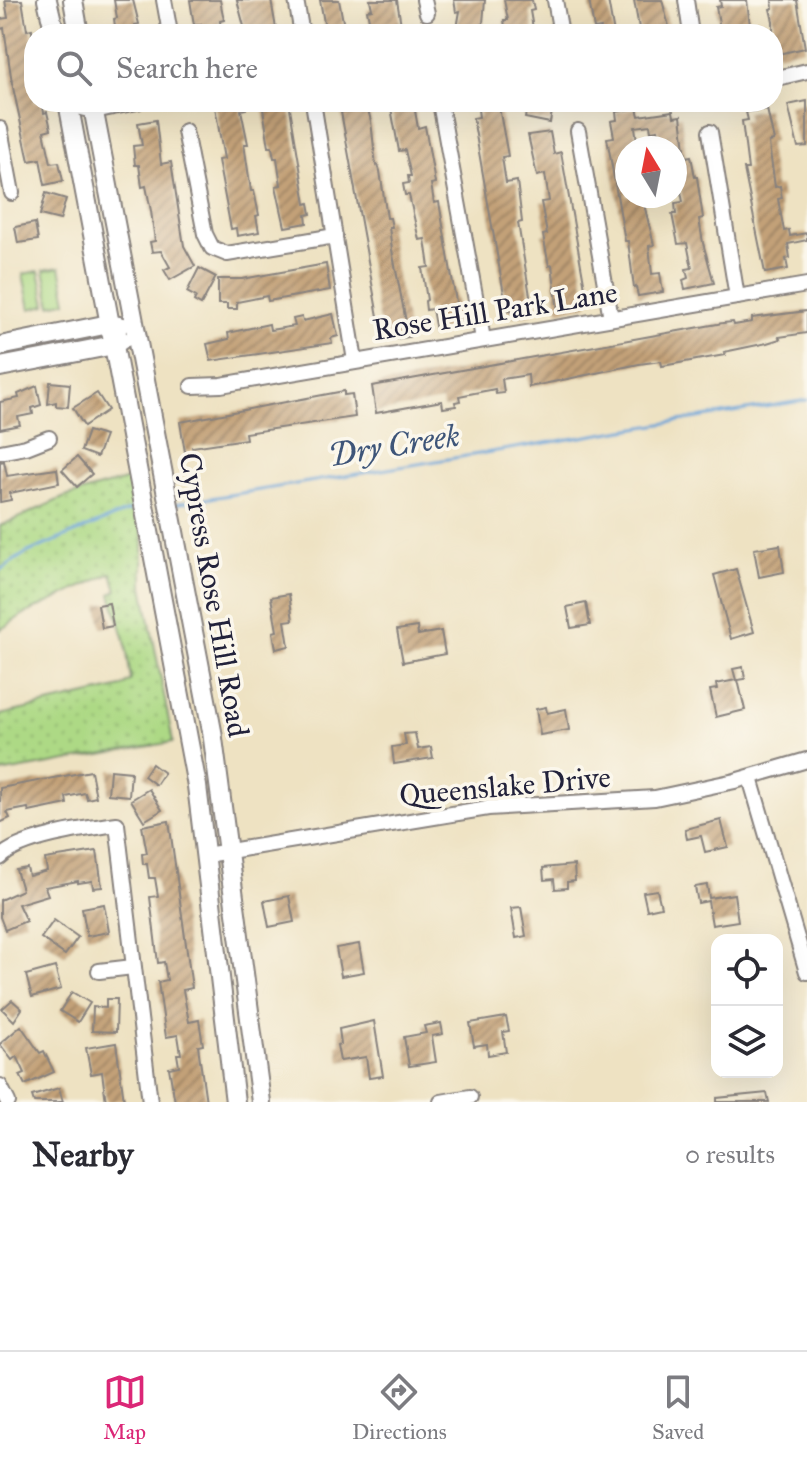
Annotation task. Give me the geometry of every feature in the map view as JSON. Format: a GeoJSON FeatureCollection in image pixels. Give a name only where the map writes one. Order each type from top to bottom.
{"type":"FeatureCollection","features":[{"type":"Feature","properties":{"kind":"main road"},"geometry":{"type":"LineString","coordinates":[[47,0],[53,24]]}},
{"type":"Feature","properties":{"kind":"main road"},"geometry":{"type":"LineString","coordinates":[[73,0],[77,24]]}},
{"type":"Feature","properties":{"kind":"main road","name":"Cypress Rose Hill Road"},"geometry":{"type":"LineString","coordinates":[[72,112],[197,786],[235,1102]]}},
{"type":"Feature","properties":{"kind":"main road","name":"Cypress Rose Hill Road"},"geometry":{"type":"LineString","coordinates":[[94,112],[212,731],[261,1102]]}},
{"type":"Feature","properties":{"kind":"main road"},"geometry":{"type":"LineString","coordinates":[[0,346],[109,324],[137,330]]}},
{"type":"Feature","properties":{"kind":"main road"},"geometry":{"type":"LineString","coordinates":[[0,367],[114,345],[137,330]]}},
{"type":"Feature","properties":{"kind":"street"},"geometry":{"type":"LineString","coordinates":[[164,0],[168,24]]}},
{"type":"Feature","properties":{"kind":"street"},"geometry":{"type":"LineString","coordinates":[[296,0],[300,24]]}},
{"type":"Feature","properties":{"kind":"street"},"geometry":{"type":"LineString","coordinates":[[555,0],[559,24]]}},
{"type":"Feature","properties":{"kind":"street"},"geometry":{"type":"LineString","coordinates":[[686,0],[690,24]]}},
{"type":"Feature","properties":{"kind":"street"},"geometry":{"type":"LineString","coordinates":[[783,77],[807,71]]}},
{"type":"Feature","properties":{"kind":"street"},"geometry":{"type":"LineString","coordinates":[[315,112],[355,361]]}},
{"type":"Feature","properties":{"kind":"street"},"geometry":{"type":"LineString","coordinates":[[442,112],[483,339]]}},
{"type":"Feature","properties":{"kind":"street"},"geometry":{"type":"LineString","coordinates":[[0,129],[12,193]]}},
{"type":"Feature","properties":{"kind":"street"},"geometry":{"type":"LineString","coordinates":[[185,131],[205,234],[212,248],[227,254],[335,236]]}},
{"type":"Feature","properties":{"kind":"street"},"geometry":{"type":"LineString","coordinates":[[578,131],[611,318]]}},
{"type":"Feature","properties":{"kind":"street"},"geometry":{"type":"LineString","coordinates":[[710,132],[737,297]]}},
{"type":"Feature","properties":{"kind":"street","name":"Rose Hill Park Lane"},"geometry":{"type":"LineString","coordinates":[[192,386],[221,385],[807,285]]}},
{"type":"Feature","properties":{"kind":"street"},"geometry":{"type":"LineString","coordinates":[[0,452],[49,438]]}},
{"type":"Feature","properties":{"kind":"street","name":"Queenslake Drive"},"geometry":{"type":"LineString","coordinates":[[206,855],[453,812],[527,804],[655,798],[750,778],[807,760]]}},
{"type":"Feature","properties":{"kind":"street"},"geometry":{"type":"LineString","coordinates":[[750,778],[807,972]]}},
{"type":"Feature","properties":{"kind":"street"},"geometry":{"type":"LineString","coordinates":[[0,858],[6,852],[50,836],[117,824],[150,1102]]}},
{"type":"Feature","properties":{"kind":"street"},"geometry":{"type":"LineString","coordinates":[[99,971],[133,967]]}},
{"type":"Feature","properties":{"kind":"street"},"geometry":{"type":"LineString","coordinates":[[0,1086],[8,1102]]}},
{"type":"Feature","properties":{"kind":"street"},"geometry":{"type":"LineString","coordinates":[[441,1102],[470,1097]]}},
{"type":"Feature","properties":{"kind":"green space"},"geometry":{"type":"Polygon","coordinates":[[[60,267],[67,301],[51,305],[44,270],[60,267]]]}},
{"type":"Feature","properties":{"kind":"green space"},"geometry":{"type":"Polygon","coordinates":[[[39,271],[46,305],[30,309],[23,274],[39,271]]]}},
{"type":"Feature","properties":{"kind":"green space"},"geometry":{"type":"Polygon","coordinates":[[[132,478],[143,538],[143,586],[173,742],[0,773],[0,715],[122,687],[131,680],[125,640],[111,594],[117,590],[112,573],[24,614],[0,630],[0,526],[65,497],[132,478]]]}},
{"type":"Feature","properties":{"kind":"building"},"geometry":{"type":"Polygon","coordinates":[[[5,0],[22,0],[26,24],[24,112],[47,112],[51,129],[44,131],[51,163],[59,162],[63,181],[45,185],[40,159],[29,161],[4,28],[1,29],[0,23],[0,19],[8,18],[5,0]]]}},
{"type":"Feature","properties":{"kind":"building"},"geometry":{"type":"Polygon","coordinates":[[[114,0],[133,0],[139,24],[115,24],[114,19],[117,18],[114,0]]]}},
{"type":"Feature","properties":{"kind":"building"},"geometry":{"type":"Polygon","coordinates":[[[190,0],[220,0],[224,20],[220,24],[194,24],[190,0]]]}},
{"type":"Feature","properties":{"kind":"building"},"geometry":{"type":"Polygon","coordinates":[[[237,0],[271,0],[275,24],[243,24],[237,0]]]}},
{"type":"Feature","properties":{"kind":"building"},"geometry":{"type":"Polygon","coordinates":[[[320,0],[339,0],[344,24],[324,24],[320,0]]]}},
{"type":"Feature","properties":{"kind":"building"},"geometry":{"type":"Polygon","coordinates":[[[370,0],[397,0],[401,24],[370,24],[367,10],[372,9],[370,0]]]}},
{"type":"Feature","properties":{"kind":"building"},"geometry":{"type":"Polygon","coordinates":[[[454,0],[485,0],[483,24],[458,24],[460,11],[456,12],[454,0]]]}},
{"type":"Feature","properties":{"kind":"building"},"geometry":{"type":"Polygon","coordinates":[[[504,0],[532,0],[532,24],[505,24],[504,20],[508,20],[504,0]]]}},
{"type":"Feature","properties":{"kind":"building"},"geometry":{"type":"Polygon","coordinates":[[[589,0],[608,0],[612,24],[593,24],[589,0]]]}},
{"type":"Feature","properties":{"kind":"building"},"geometry":{"type":"Polygon","coordinates":[[[634,0],[662,0],[668,24],[638,24],[634,0]]]}},
{"type":"Feature","properties":{"kind":"building"},"geometry":{"type":"Polygon","coordinates":[[[720,0],[747,0],[750,24],[719,24],[716,7],[721,6],[720,0]]]}},
{"type":"Feature","properties":{"kind":"building"},"geometry":{"type":"Polygon","coordinates":[[[772,0],[797,0],[805,48],[783,53],[783,24],[773,24],[770,9],[773,8],[772,0]]]}},
{"type":"Feature","properties":{"kind":"building"},"geometry":{"type":"Polygon","coordinates":[[[807,101],[807,146],[798,147],[788,105],[807,101]]]}},
{"type":"Feature","properties":{"kind":"building"},"geometry":{"type":"Polygon","coordinates":[[[216,112],[241,112],[248,144],[244,144],[251,191],[254,191],[259,215],[256,216],[259,232],[237,236],[236,228],[231,229],[218,160],[224,159],[216,112]]]}},
{"type":"Feature","properties":{"kind":"building"},"geometry":{"type":"Polygon","coordinates":[[[264,112],[291,112],[306,204],[309,203],[311,214],[306,215],[307,223],[285,227],[276,186],[281,185],[277,158],[274,158],[272,147],[269,147],[264,112]]]}},
{"type":"Feature","properties":{"kind":"building"},"geometry":{"type":"Polygon","coordinates":[[[341,112],[369,112],[376,166],[380,171],[387,218],[390,218],[392,227],[389,227],[392,250],[409,337],[388,340],[386,332],[381,333],[341,112]]]}},
{"type":"Feature","properties":{"kind":"building"},"geometry":{"type":"Polygon","coordinates":[[[392,112],[415,112],[418,128],[425,126],[435,183],[431,184],[434,203],[439,202],[459,319],[454,320],[455,327],[436,331],[432,309],[426,310],[422,268],[429,267],[425,239],[419,240],[409,195],[405,195],[403,184],[409,183],[408,176],[411,176],[405,150],[399,151],[392,112]]]}},
{"type":"Feature","properties":{"kind":"building"},"geometry":{"type":"Polygon","coordinates":[[[478,112],[500,112],[508,156],[502,157],[506,183],[517,181],[522,222],[518,223],[533,314],[512,317],[511,310],[507,311],[473,118],[479,117],[478,112]]]}},
{"type":"Feature","properties":{"kind":"building"},"geometry":{"type":"Polygon","coordinates":[[[526,112],[552,112],[550,123],[525,118],[526,112]]]}},
{"type":"Feature","properties":{"kind":"building"},"geometry":{"type":"Polygon","coordinates":[[[616,112],[638,112],[639,116],[673,112],[674,117],[681,116],[683,136],[659,136],[658,130],[651,131],[650,125],[635,127],[636,136],[615,136],[615,184],[607,138],[614,137],[611,121],[617,120],[616,112]]]}},
{"type":"Feature","properties":{"kind":"building"},"geometry":{"type":"Polygon","coordinates":[[[746,112],[768,112],[774,141],[769,142],[770,152],[775,187],[780,186],[782,198],[778,199],[784,231],[789,230],[790,236],[807,233],[807,240],[788,244],[788,269],[765,273],[744,169],[748,169],[742,121],[748,120],[746,112]]]}},
{"type":"Feature","properties":{"kind":"building"},"geometry":{"type":"Polygon","coordinates":[[[156,120],[161,164],[171,162],[184,246],[195,266],[170,280],[164,270],[170,267],[161,251],[152,252],[150,242],[155,241],[151,211],[146,186],[142,187],[139,165],[135,165],[133,146],[142,145],[138,123],[156,120]]]}},
{"type":"Feature","properties":{"kind":"building"},"geometry":{"type":"Polygon","coordinates":[[[550,132],[554,154],[561,152],[588,305],[558,311],[552,265],[549,266],[543,235],[547,234],[541,202],[549,201],[545,174],[537,176],[528,135],[550,132]]]}},
{"type":"Feature","properties":{"kind":"building"},"geometry":{"type":"Polygon","coordinates":[[[691,156],[703,218],[699,219],[703,243],[714,283],[685,289],[683,280],[688,278],[686,269],[692,268],[687,243],[678,244],[672,214],[676,214],[675,208],[687,208],[687,157],[691,156]]]}},
{"type":"Feature","properties":{"kind":"building"},"geometry":{"type":"Polygon","coordinates":[[[46,193],[66,199],[60,220],[40,215],[46,193]]]}},
{"type":"Feature","properties":{"kind":"building"},"geometry":{"type":"Polygon","coordinates":[[[619,208],[645,208],[654,245],[649,246],[652,274],[660,273],[663,292],[638,296],[634,288],[628,241],[625,241],[619,208]]]}},
{"type":"Feature","properties":{"kind":"building"},"geometry":{"type":"Polygon","coordinates":[[[35,223],[38,240],[18,243],[15,227],[35,223]]]}},
{"type":"Feature","properties":{"kind":"building"},"geometry":{"type":"Polygon","coordinates":[[[326,264],[330,290],[268,301],[267,296],[237,302],[237,309],[227,309],[227,304],[218,304],[218,279],[242,279],[326,264]]]}},
{"type":"Feature","properties":{"kind":"building"},"geometry":{"type":"Polygon","coordinates":[[[199,268],[216,277],[201,305],[194,301],[196,297],[187,292],[199,268]]]}},
{"type":"Feature","properties":{"kind":"building"},"geometry":{"type":"Polygon","coordinates":[[[807,311],[807,333],[779,337],[767,343],[724,352],[725,355],[662,366],[661,361],[639,364],[529,387],[528,375],[502,379],[504,393],[496,394],[495,389],[459,396],[456,406],[443,408],[442,401],[376,413],[372,386],[723,323],[752,322],[752,318],[807,311]]]}},
{"type":"Feature","properties":{"kind":"building"},"geometry":{"type":"Polygon","coordinates":[[[333,314],[338,336],[331,338],[332,343],[211,361],[207,344],[229,339],[228,333],[269,324],[270,330],[295,326],[293,319],[302,317],[303,321],[333,314]]]}},
{"type":"Feature","properties":{"kind":"building"},"geometry":{"type":"Polygon","coordinates":[[[50,382],[70,384],[68,407],[56,406],[56,402],[48,404],[50,382]]]}},
{"type":"Feature","properties":{"kind":"building"},"geometry":{"type":"Polygon","coordinates":[[[37,386],[41,405],[32,408],[33,414],[18,417],[20,425],[0,429],[0,402],[19,398],[18,394],[37,386]]]}},
{"type":"Feature","properties":{"kind":"building"},"geometry":{"type":"Polygon","coordinates":[[[344,391],[344,395],[352,394],[355,417],[245,433],[246,439],[192,447],[193,451],[185,452],[180,422],[344,391]]]}},
{"type":"Feature","properties":{"kind":"building"},"geometry":{"type":"Polygon","coordinates":[[[97,393],[108,410],[84,426],[73,408],[97,393]]]}},
{"type":"Feature","properties":{"kind":"building"},"geometry":{"type":"Polygon","coordinates":[[[88,431],[105,436],[97,457],[81,451],[88,431]]]}},
{"type":"Feature","properties":{"kind":"building"},"geometry":{"type":"Polygon","coordinates":[[[77,457],[92,474],[77,487],[62,470],[77,457]]]}},
{"type":"Feature","properties":{"kind":"building"},"geometry":{"type":"Polygon","coordinates":[[[4,461],[7,476],[57,469],[59,483],[10,493],[11,500],[0,502],[0,462],[4,461]]]}},
{"type":"Feature","properties":{"kind":"building"},"geometry":{"type":"Polygon","coordinates":[[[780,545],[784,572],[759,577],[754,549],[780,545]]]}},
{"type":"Feature","properties":{"kind":"building"},"geometry":{"type":"Polygon","coordinates":[[[736,569],[754,632],[731,639],[714,575],[736,569]]]}},
{"type":"Feature","properties":{"kind":"building"},"geometry":{"type":"Polygon","coordinates":[[[289,594],[293,620],[285,621],[289,646],[276,649],[273,632],[277,631],[271,597],[289,594]]]}},
{"type":"Feature","properties":{"kind":"building"},"geometry":{"type":"Polygon","coordinates":[[[109,603],[113,626],[102,628],[98,605],[109,603]]]}},
{"type":"Feature","properties":{"kind":"building"},"geometry":{"type":"Polygon","coordinates":[[[586,603],[590,625],[571,628],[567,607],[586,603]]]}},
{"type":"Feature","properties":{"kind":"building"},"geometry":{"type":"Polygon","coordinates":[[[417,627],[418,635],[441,631],[445,654],[403,662],[397,630],[417,627]]]}},
{"type":"Feature","properties":{"kind":"building"},"geometry":{"type":"Polygon","coordinates":[[[743,667],[745,679],[738,680],[745,710],[716,717],[710,690],[717,689],[716,684],[736,680],[733,669],[743,667]]]}},
{"type":"Feature","properties":{"kind":"building"},"geometry":{"type":"Polygon","coordinates":[[[546,707],[547,713],[566,709],[569,730],[540,735],[536,709],[546,707]]]}},
{"type":"Feature","properties":{"kind":"building"},"geometry":{"type":"Polygon","coordinates":[[[415,733],[418,749],[431,747],[433,758],[394,764],[392,747],[406,745],[404,734],[415,733]]]}},
{"type":"Feature","properties":{"kind":"building"},"geometry":{"type":"Polygon","coordinates":[[[152,764],[164,773],[156,785],[144,776],[152,764]]]}},
{"type":"Feature","properties":{"kind":"building"},"geometry":{"type":"Polygon","coordinates":[[[110,770],[131,772],[129,796],[108,794],[110,770]]]}},
{"type":"Feature","properties":{"kind":"building"},"geometry":{"type":"Polygon","coordinates":[[[91,771],[96,797],[87,799],[85,793],[66,797],[67,804],[29,812],[28,808],[7,812],[10,818],[0,823],[0,788],[91,771]]]}},
{"type":"Feature","properties":{"kind":"building"},"geometry":{"type":"Polygon","coordinates":[[[149,789],[162,810],[144,821],[131,800],[149,789]]]}},
{"type":"Feature","properties":{"kind":"building"},"geometry":{"type":"Polygon","coordinates":[[[721,820],[728,847],[705,852],[701,836],[687,839],[685,829],[721,820]]]}},
{"type":"Feature","properties":{"kind":"building"},"geometry":{"type":"Polygon","coordinates":[[[169,821],[192,988],[183,990],[189,1022],[199,1020],[203,1045],[198,1046],[206,1102],[175,1102],[169,1068],[179,1066],[177,1054],[181,1054],[178,1035],[166,1037],[158,982],[167,980],[164,962],[158,963],[150,897],[158,896],[155,878],[149,878],[147,864],[143,864],[142,854],[147,853],[142,826],[169,821]]]}},
{"type":"Feature","properties":{"kind":"building"},"geometry":{"type":"Polygon","coordinates":[[[97,851],[102,887],[93,888],[92,881],[78,881],[45,887],[48,895],[18,904],[26,921],[5,930],[0,917],[0,900],[22,890],[16,870],[27,868],[29,876],[47,871],[45,859],[97,851]]]}},
{"type":"Feature","properties":{"kind":"building"},"geometry":{"type":"Polygon","coordinates":[[[574,865],[575,881],[567,882],[567,888],[555,889],[554,879],[544,880],[543,868],[574,865]]]}},
{"type":"Feature","properties":{"kind":"building"},"geometry":{"type":"Polygon","coordinates":[[[707,885],[709,898],[734,894],[738,921],[712,925],[708,901],[698,903],[695,887],[707,885]]]}},
{"type":"Feature","properties":{"kind":"building"},"geometry":{"type":"Polygon","coordinates":[[[657,890],[661,907],[647,910],[643,892],[657,890]]]}},
{"type":"Feature","properties":{"kind":"building"},"geometry":{"type":"Polygon","coordinates":[[[289,896],[294,922],[269,927],[264,901],[289,896]]]}},
{"type":"Feature","properties":{"kind":"building"},"geometry":{"type":"Polygon","coordinates":[[[104,904],[109,932],[87,936],[82,908],[104,904]]]}},
{"type":"Feature","properties":{"kind":"building"},"geometry":{"type":"Polygon","coordinates":[[[521,907],[526,936],[516,938],[511,908],[521,907]]]}},
{"type":"Feature","properties":{"kind":"building"},"geometry":{"type":"Polygon","coordinates":[[[54,920],[78,937],[65,955],[41,938],[54,920]]]}},
{"type":"Feature","properties":{"kind":"building"},"geometry":{"type":"Polygon","coordinates":[[[359,944],[364,972],[341,976],[336,948],[359,944]]]}},
{"type":"Feature","properties":{"kind":"building"},"geometry":{"type":"Polygon","coordinates":[[[55,967],[61,989],[32,997],[26,975],[55,967]]]}},
{"type":"Feature","properties":{"kind":"building"},"geometry":{"type":"Polygon","coordinates":[[[72,992],[90,1003],[78,1022],[60,1011],[72,992]]]}},
{"type":"Feature","properties":{"kind":"building"},"geometry":{"type":"Polygon","coordinates":[[[106,999],[117,999],[116,1032],[92,1031],[93,1007],[106,1008],[106,999]]]}},
{"type":"Feature","properties":{"kind":"building"},"geometry":{"type":"Polygon","coordinates":[[[12,1000],[22,1009],[14,1021],[2,1009],[12,1000]]]}},
{"type":"Feature","properties":{"kind":"building"},"geometry":{"type":"Polygon","coordinates":[[[506,1017],[509,1031],[503,1032],[506,1052],[488,1055],[487,1044],[474,1046],[470,1023],[506,1017]]]}},
{"type":"Feature","properties":{"kind":"building"},"geometry":{"type":"Polygon","coordinates":[[[374,1021],[383,1076],[369,1078],[366,1057],[340,1061],[337,1045],[341,1044],[339,1029],[374,1021]]]}},
{"type":"Feature","properties":{"kind":"building"},"geometry":{"type":"Polygon","coordinates":[[[441,1023],[443,1034],[432,1036],[436,1062],[409,1066],[404,1037],[426,1033],[424,1026],[441,1023]]]}},
{"type":"Feature","properties":{"kind":"building"},"geometry":{"type":"Polygon","coordinates":[[[21,1026],[40,1053],[44,1051],[54,1072],[25,1085],[20,1075],[25,1073],[17,1056],[12,1060],[0,1044],[21,1026]]]}},
{"type":"Feature","properties":{"kind":"building"},"geometry":{"type":"Polygon","coordinates":[[[116,1043],[124,1100],[106,1102],[102,1072],[91,1074],[86,1048],[116,1043]]]}},
{"type":"Feature","properties":{"kind":"building"},"geometry":{"type":"Polygon","coordinates":[[[59,1088],[63,1102],[34,1102],[32,1096],[59,1088]]]}},
{"type":"Feature","properties":{"kind":"building"},"geometry":{"type":"Polygon","coordinates":[[[767,1093],[769,1102],[717,1102],[717,1098],[767,1093]]]}},
{"type":"Feature","properties":{"kind":"waterway","name":"Dry Creek"},"geometry":{"type":"LineString","coordinates":[[174,504],[807,400]]}},
{"type":"Feature","properties":{"kind":"waterway","name":"Dry Creek"},"geometry":{"type":"LineString","coordinates":[[0,570],[26,553],[139,509]]}}]}
